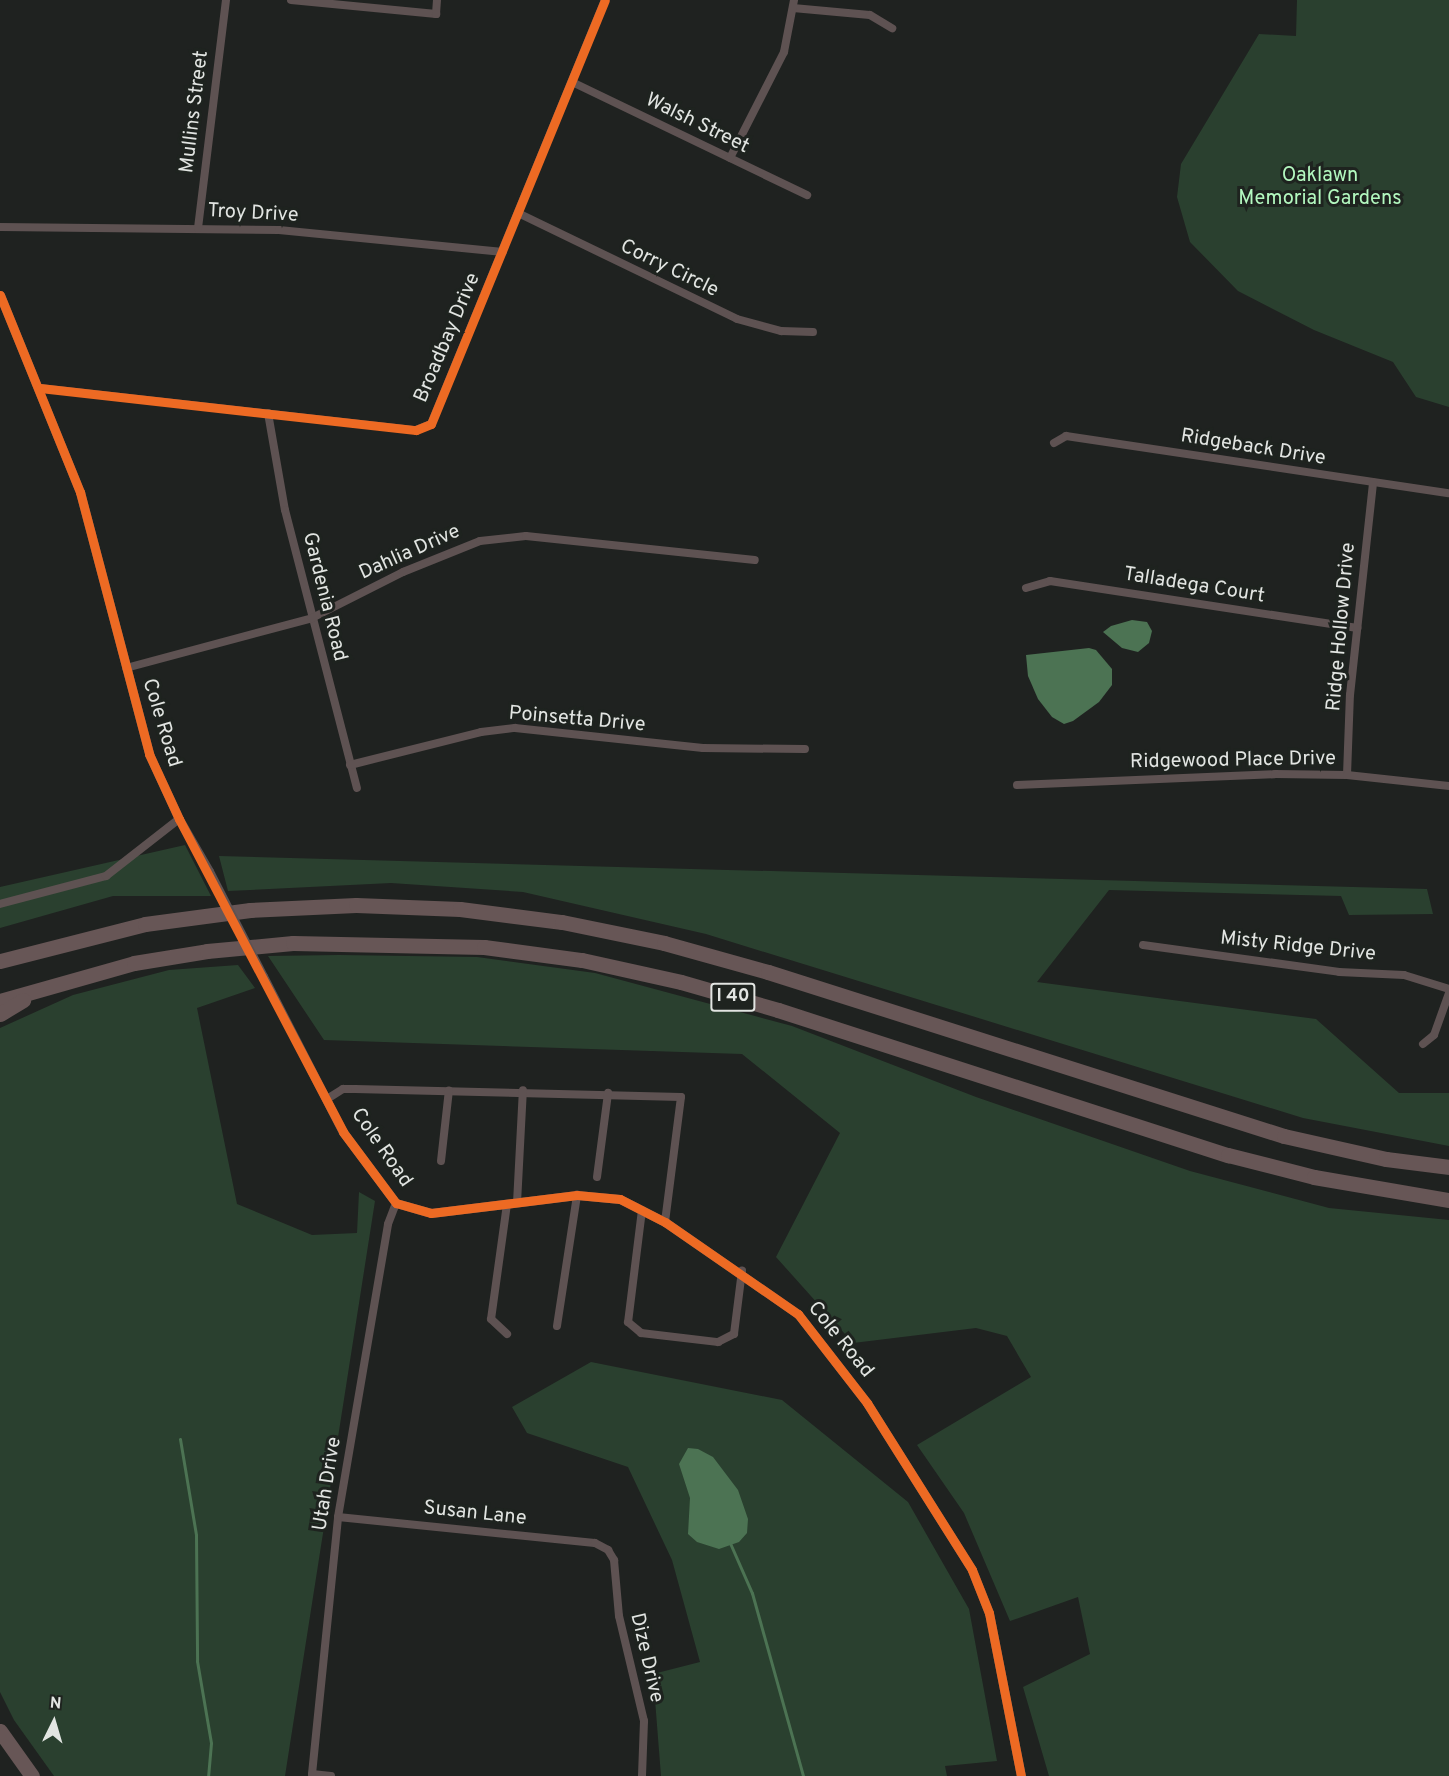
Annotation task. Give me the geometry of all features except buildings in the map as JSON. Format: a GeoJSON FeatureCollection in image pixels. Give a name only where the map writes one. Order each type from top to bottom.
{"type":"FeatureCollection","features":[{"type":"Feature","properties":{"kind":"highway","name":"I 40"},"geometry":{"type":"LineString","coordinates":[[0,961],[145,924],[250,910],[356,905],[460,909],[562,922],[664,943],[768,972],[1284,1136],[1386,1159],[1449,1167]]}},
{"type":"Feature","properties":{"kind":"highway","name":"I 40"},"geometry":{"type":"LineString","coordinates":[[0,1001],[51,984],[207,951],[293,944],[484,947],[582,960],[681,982],[778,1010],[1228,1155],[1314,1177],[1449,1200]]}},
{"type":"Feature","properties":{"kind":"highway"},"geometry":{"type":"LineString","coordinates":[[0,1014],[51,984]]}},
{"type":"Feature","properties":{"kind":"highway"},"geometry":{"type":"LineString","coordinates":[[0,1731],[32,1776]]}},
{"type":"Feature","properties":{"kind":"street","name":"Mullins Street"},"geometry":{"type":"LineString","coordinates":[[198,228],[226,0]]}},
{"type":"Feature","properties":{"kind":"street"},"geometry":{"type":"LineString","coordinates":[[291,0],[436,14],[437,0]]}},
{"type":"Feature","properties":{"kind":"street","name":"Broadbay Drive"},"geometry":{"type":"LineString","coordinates":[[40,388],[416,430],[431,424],[605,0]]}},
{"type":"Feature","properties":{"kind":"street"},"geometry":{"type":"LineString","coordinates":[[730,158],[784,52],[794,4],[870,15],[892,28]]}},
{"type":"Feature","properties":{"kind":"street","name":"Walsh Street"},"geometry":{"type":"LineString","coordinates":[[572,82],[807,195]]}},
{"type":"Feature","properties":{"kind":"street","name":"Corry Circle"},"geometry":{"type":"LineString","coordinates":[[518,213],[737,319],[769,329],[813,332]]}},
{"type":"Feature","properties":{"kind":"street","name":"Troy Drive"},"geometry":{"type":"LineString","coordinates":[[0,227],[279,230],[503,252]]}},
{"type":"Feature","properties":{"kind":"street","name":"Cole Road"},"geometry":{"type":"LineString","coordinates":[[0,295],[40,388],[80,492],[149,754],[179,819],[209,871],[343,1132],[396,1203],[431,1212],[578,1195],[620,1199],[665,1222],[741,1276],[783,1300],[813,1329],[905,1459],[972,1570],[989,1613],[1021,1776]]}},
{"type":"Feature","properties":{"kind":"street","name":"Gardenia Road"},"geometry":{"type":"LineString","coordinates":[[268,413],[274,459],[312,618],[357,788]]}},
{"type":"Feature","properties":{"kind":"street","name":"Ridgeback Drive"},"geometry":{"type":"LineString","coordinates":[[1054,443],[1066,436],[1449,493]]}},
{"type":"Feature","properties":{"kind":"street","name":"Ridge Hollow Drive"},"geometry":{"type":"LineString","coordinates":[[1347,775],[1357,628],[1372,482]]}},
{"type":"Feature","properties":{"kind":"street","name":"Dahlia Drive"},"geometry":{"type":"LineString","coordinates":[[126,668],[312,618],[403,572],[480,541],[526,536],[755,560]]}},
{"type":"Feature","properties":{"kind":"street","name":"Talladega Court"},"geometry":{"type":"LineString","coordinates":[[1026,588],[1050,581],[1357,628]]}},
{"type":"Feature","properties":{"kind":"street","name":"Poinsetta Drive"},"geometry":{"type":"LineString","coordinates":[[350,765],[481,732],[515,728],[703,748],[805,749]]}},
{"type":"Feature","properties":{"kind":"street","name":"Ridgewood Place Drive"},"geometry":{"type":"LineString","coordinates":[[1017,785],[1233,775],[1347,775],[1449,786]]}},
{"type":"Feature","properties":{"kind":"street"},"geometry":{"type":"LineString","coordinates":[[0,904],[106,876],[179,819]]}},
{"type":"Feature","properties":{"kind":"street","name":"Misty Ridge Drive"},"geometry":{"type":"LineString","coordinates":[[1143,945],[1339,972],[1404,975],[1449,989]]}},
{"type":"Feature","properties":{"kind":"street"},"geometry":{"type":"LineString","coordinates":[[1423,1044],[1434,1035],[1449,993]]}},
{"type":"Feature","properties":{"kind":"street"},"geometry":{"type":"LineString","coordinates":[[327,1099],[343,1089],[523,1090],[681,1097],[665,1222]]}},
{"type":"Feature","properties":{"kind":"street"},"geometry":{"type":"LineString","coordinates":[[441,1161],[449,1090]]}},
{"type":"Feature","properties":{"kind":"street"},"geometry":{"type":"LineString","coordinates":[[507,1334],[491,1319],[514,1202],[523,1090]]}},
{"type":"Feature","properties":{"kind":"street"},"geometry":{"type":"LineString","coordinates":[[597,1177],[608,1093]]}},
{"type":"Feature","properties":{"kind":"street"},"geometry":{"type":"LineString","coordinates":[[556,1326],[578,1195]]}},
{"type":"Feature","properties":{"kind":"street","name":"Utah Drive"},"geometry":{"type":"LineString","coordinates":[[331,1776],[312,1774],[338,1517],[388,1224],[396,1203]]}},
{"type":"Feature","properties":{"kind":"street"},"geometry":{"type":"LineString","coordinates":[[642,1210],[628,1322],[641,1333],[718,1342],[734,1334],[741,1276]]}},
{"type":"Feature","properties":{"kind":"street","name":"Susan Lane"},"geometry":{"type":"LineString","coordinates":[[338,1517],[595,1543],[608,1550]]}},
{"type":"Feature","properties":{"kind":"street","name":"Dize Drive"},"geometry":{"type":"LineString","coordinates":[[608,1550],[614,1560],[619,1616],[644,1721],[642,1776]]}},
{"type":"Feature","properties":{"kind":"green space","name":"Oaklawn Memorial Gardens"},"geometry":{"type":"Polygon","coordinates":[[[1297,0],[1449,0],[1449,407],[1416,397],[1393,362],[1314,330],[1238,291],[1190,242],[1177,197],[1181,164],[1259,34],[1296,36],[1297,0]]]}},
{"type":"Feature","properties":{"kind":"green space"},"geometry":{"type":"Polygon","coordinates":[[[185,845],[211,896],[113,896],[0,928],[0,887],[185,845]]]}},
{"type":"Feature","properties":{"kind":"green space"},"geometry":{"type":"Polygon","coordinates":[[[219,856],[1427,889],[1433,914],[1349,915],[1341,896],[1109,890],[1037,982],[1316,1019],[1399,1093],[1449,1093],[1449,1146],[1303,1118],[706,934],[523,892],[391,883],[228,891],[219,856]]]}},
{"type":"Feature","properties":{"kind":"green space"},"geometry":{"type":"Polygon","coordinates":[[[268,956],[477,957],[595,973],[792,1026],[976,1097],[1190,1171],[1329,1208],[1449,1220],[1449,1776],[1049,1776],[1023,1687],[1090,1654],[1078,1597],[1010,1621],[964,1513],[917,1445],[1031,1377],[1007,1336],[976,1328],[853,1343],[776,1257],[840,1133],[742,1054],[324,1040],[268,956]]]}},
{"type":"Feature","properties":{"kind":"green space"},"geometry":{"type":"Polygon","coordinates":[[[238,965],[255,988],[197,1008],[237,1204],[312,1235],[357,1233],[359,1192],[375,1201],[285,1776],[54,1776],[14,1720],[0,1692],[0,1028],[73,995],[169,970],[238,965]]]}},
{"type":"Feature","properties":{"kind":"green space"},"geometry":{"type":"Polygon","coordinates":[[[591,1362],[782,1400],[908,1502],[969,1609],[997,1761],[945,1766],[947,1776],[661,1776],[653,1674],[700,1662],[672,1560],[628,1467],[527,1433],[512,1407],[591,1362]]]}},
{"type":"Feature","properties":{"kind":"shaded area"},"geometry":{"type":"Polygon","coordinates":[[[1132,620],[1147,622],[1152,631],[1149,643],[1138,652],[1122,648],[1103,632],[1111,626],[1132,620]]]}},
{"type":"Feature","properties":{"kind":"shaded area"},"geometry":{"type":"Polygon","coordinates":[[[1089,648],[1096,650],[1112,669],[1112,685],[1099,702],[1073,721],[1064,724],[1052,717],[1038,699],[1028,676],[1026,655],[1089,648]]]}},
{"type":"Feature","properties":{"kind":"shaded area"},"geometry":{"type":"Polygon","coordinates":[[[688,1448],[698,1449],[713,1457],[738,1490],[748,1519],[747,1533],[739,1542],[719,1549],[697,1542],[688,1534],[690,1498],[679,1464],[688,1448]]]}},
{"type":"Feature","properties":{"kind":"waterway"},"geometry":{"type":"LineString","coordinates":[[180,1439],[196,1535],[197,1661],[211,1743],[208,1776]]}},
{"type":"Feature","properties":{"kind":"waterway"},"geometry":{"type":"LineString","coordinates":[[730,1543],[752,1593],[803,1776]]}},
{"type":"Feature","properties":{"kind":"cycle path"},"geometry":{"type":"LineString","coordinates":[[40,388],[416,430],[431,424],[605,0]]}},
{"type":"Feature","properties":{"kind":"cycle path"},"geometry":{"type":"LineString","coordinates":[[0,295],[80,492],[149,754],[179,819],[343,1132],[396,1203],[431,1213],[577,1195],[620,1199],[665,1222],[798,1314],[867,1403],[972,1570],[989,1613],[1021,1776]]}}]}
